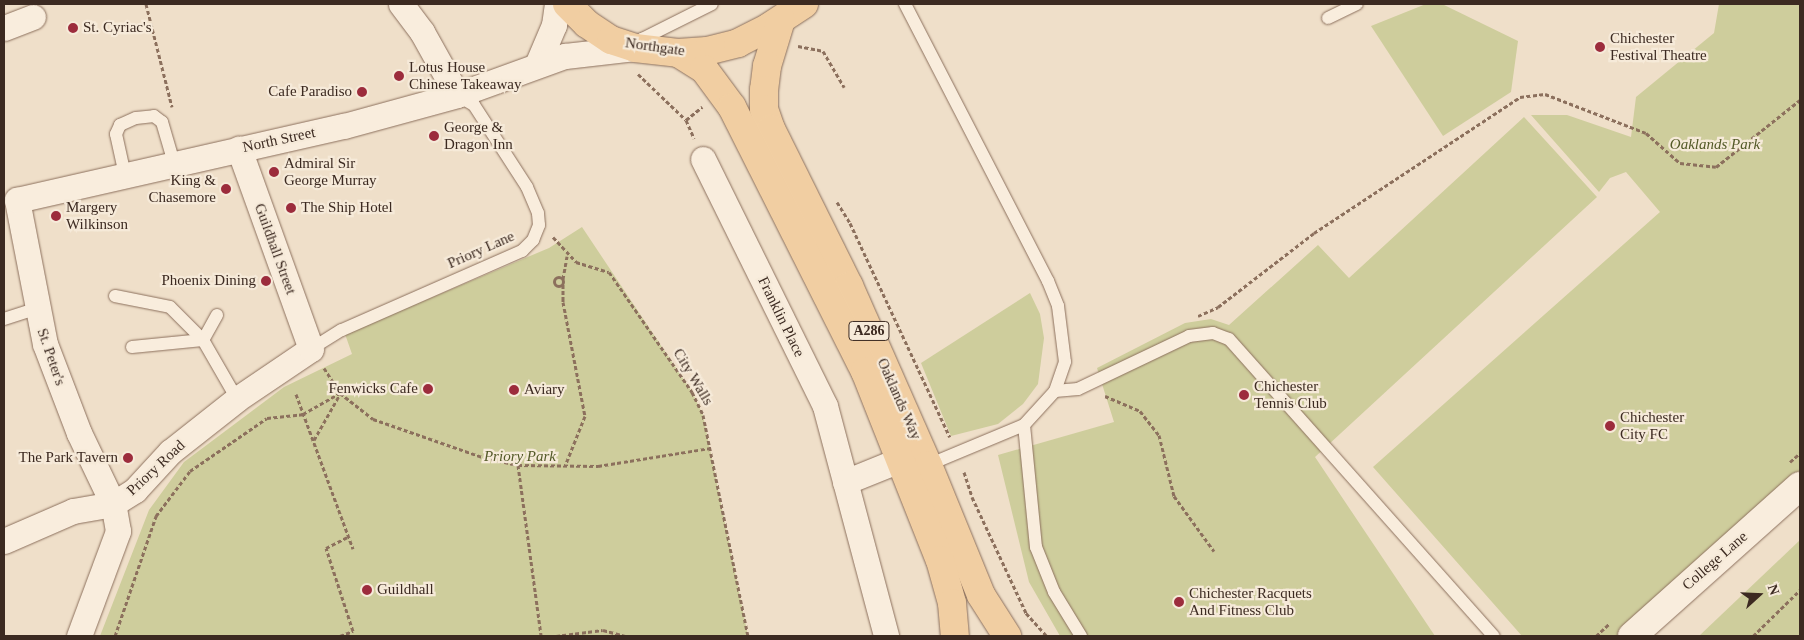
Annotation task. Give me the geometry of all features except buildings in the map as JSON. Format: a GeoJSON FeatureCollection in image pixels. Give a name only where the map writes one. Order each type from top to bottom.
{"type":"FeatureCollection","features":[{"type":"Feature","properties":{"kind":"main road","name":"Northgate"},"geometry":{"type":"LineString","coordinates":[[567,4],[598,33],[638,59],[707,51],[736,43],[789,10]]}},
{"type":"Feature","properties":{"kind":"main road","name":"Oaklands Way"},"geometry":{"type":"LineString","coordinates":[[789,10],[767,66],[764,109],[849,286],[928,465],[981,595],[1007,636]]}},
{"type":"Feature","properties":{"kind":"main road","name":"Oaklands Way"},"geometry":{"type":"LineString","coordinates":[[678,53],[704,69],[732,107],[865,371],[902,459],[952,602],[955,636]]}},
{"type":"Feature","properties":{"kind":"street"},"geometry":{"type":"LineString","coordinates":[[401,4],[422,32],[457,95]]}},
{"type":"Feature","properties":{"kind":"street"},"geometry":{"type":"LineString","coordinates":[[537,65],[554,24],[557,4]]}},
{"type":"Feature","properties":{"kind":"street"},"geometry":{"type":"LineString","coordinates":[[4,28],[33,17]]}},
{"type":"Feature","properties":{"kind":"street","name":"North Street"},"geometry":{"type":"LineString","coordinates":[[17,200],[344,126],[457,95],[537,65],[572,55],[638,59]]}},
{"type":"Feature","properties":{"kind":"street","name":"Guildhall Street"},"geometry":{"type":"LineString","coordinates":[[239,149],[311,349]]}},
{"type":"Feature","properties":{"kind":"street","name":"Franklin Place"},"geometry":{"type":"LineString","coordinates":[[703,159],[825,406],[886,636]]}},
{"type":"Feature","properties":{"kind":"street","name":"St. Peter's"},"geometry":{"type":"LineString","coordinates":[[17,200],[45,344],[79,433],[113,504]]}},
{"type":"Feature","properties":{"kind":"street","name":"Priory Road"},"geometry":{"type":"LineString","coordinates":[[79,636],[118,531],[113,504],[135,490],[170,452],[237,399],[311,349]]}},
{"type":"Feature","properties":{"kind":"street"},"geometry":{"type":"LineString","coordinates":[[845,482],[902,459]]}},
{"type":"Feature","properties":{"kind":"street","name":"College Lane"},"geometry":{"type":"LineString","coordinates":[[1632,636],[1800,486]]}},
{"type":"Feature","properties":{"kind":"street"},"geometry":{"type":"LineString","coordinates":[[4,541],[72,511],[113,504]]}},
{"type":"Feature","properties":{"kind":"lane"},"geometry":{"type":"LineString","coordinates":[[638,59],[642,39],[712,4]]}},
{"type":"Feature","properties":{"kind":"lane"},"geometry":{"type":"LineString","coordinates":[[905,4],[1055,297],[1064,336],[1065,362],[1054,391],[1024,425],[928,465]]}},
{"type":"Feature","properties":{"kind":"lane"},"geometry":{"type":"LineString","coordinates":[[1328,18],[1357,4]]}},
{"type":"Feature","properties":{"kind":"lane","name":"Priory Lane"},"geometry":{"type":"LineString","coordinates":[[311,349],[342,330],[522,252],[534,240],[538,225],[537,211],[527,187],[492,129],[474,105],[457,95]]}},
{"type":"Feature","properties":{"kind":"lane"},"geometry":{"type":"LineString","coordinates":[[125,175],[116,134],[120,125],[136,118],[154,116],[162,122],[174,163]]}},
{"type":"Feature","properties":{"kind":"lane"},"geometry":{"type":"LineString","coordinates":[[115,296],[170,307],[203,340],[237,399]]}},
{"type":"Feature","properties":{"kind":"lane"},"geometry":{"type":"LineString","coordinates":[[4,319],[37,308]]}},
{"type":"Feature","properties":{"kind":"lane"},"geometry":{"type":"LineString","coordinates":[[203,340],[217,315]]}},
{"type":"Feature","properties":{"kind":"lane"},"geometry":{"type":"LineString","coordinates":[[1054,391],[1078,389],[1189,336],[1212,333],[1229,339],[1494,636]]}},
{"type":"Feature","properties":{"kind":"lane"},"geometry":{"type":"LineString","coordinates":[[132,347],[203,340]]}},
{"type":"Feature","properties":{"kind":"lane"},"geometry":{"type":"LineString","coordinates":[[1024,425],[1036,547],[1054,592],[1081,636]]}},
{"type":"Feature","properties":{"kind":"path"},"geometry":{"type":"LineString","coordinates":[[146,4],[173,115]]}},
{"type":"Feature","properties":{"kind":"path"},"geometry":{"type":"LineString","coordinates":[[811,50],[824,51],[844,87]]}},
{"type":"Feature","properties":{"kind":"path"},"geometry":{"type":"LineString","coordinates":[[638,59],[632,69],[686,120],[703,159]]}},
{"type":"Feature","properties":{"kind":"path"},"geometry":{"type":"LineString","coordinates":[[1192,318],[1218,307],[1314,233],[1520,97],[1545,94],[1646,133],[1680,163],[1716,166],[1800,100]]}},
{"type":"Feature","properties":{"kind":"path"},"geometry":{"type":"LineString","coordinates":[[698,99],[710,112]]}},
{"type":"Feature","properties":{"kind":"path"},"geometry":{"type":"LineString","coordinates":[[686,120],[704,105]]}},
{"type":"Feature","properties":{"kind":"path"},"geometry":{"type":"LineString","coordinates":[[836,200],[850,223],[951,440]]}},
{"type":"Feature","properties":{"kind":"path","name":"City Walls"},"geometry":{"type":"LineString","coordinates":[[537,211],[567,255],[586,267],[609,272],[692,392],[703,415],[748,636]]}},
{"type":"Feature","properties":{"kind":"path"},"geometry":{"type":"LineString","coordinates":[[565,466],[585,416],[563,302],[563,279],[567,255]]}},
{"type":"Feature","properties":{"kind":"path"},"geometry":{"type":"LineString","coordinates":[[563,279],[557,278],[555,282],[559,286],[563,284]]}},
{"type":"Feature","properties":{"kind":"path"},"geometry":{"type":"LineString","coordinates":[[311,349],[340,393],[373,419],[485,458],[518,465],[598,466],[710,448]]}},
{"type":"Feature","properties":{"kind":"path"},"geometry":{"type":"LineString","coordinates":[[1078,389],[1102,394],[1140,410],[1159,435],[1174,496],[1214,551]]}},
{"type":"Feature","properties":{"kind":"path"},"geometry":{"type":"LineString","coordinates":[[115,636],[156,516],[190,471],[268,418],[304,414],[340,393]]}},
{"type":"Feature","properties":{"kind":"path"},"geometry":{"type":"LineString","coordinates":[[314,440],[340,393]]}},
{"type":"Feature","properties":{"kind":"path"},"geometry":{"type":"LineString","coordinates":[[296,394],[353,549]]}},
{"type":"Feature","properties":{"kind":"path"},"geometry":{"type":"LineString","coordinates":[[518,465],[541,636]]}},
{"type":"Feature","properties":{"kind":"path"},"geometry":{"type":"LineString","coordinates":[[964,472],[972,497],[1026,613],[1047,636]]}},
{"type":"Feature","properties":{"kind":"path"},"geometry":{"type":"LineString","coordinates":[[340,636],[353,631],[326,548],[348,537]]}},
{"type":"Feature","properties":{"kind":"path"},"geometry":{"type":"LineString","coordinates":[[1752,636],[1800,590]]}},
{"type":"Feature","properties":{"kind":"path"},"geometry":{"type":"LineString","coordinates":[[556,636],[603,630],[625,636]]}},
{"type":"Feature","properties":{"kind":"green space"},"geometry":{"type":"Polygon","coordinates":[[[1426,4],[1442,4],[1518,41],[1511,92],[1443,136],[1371,26],[1426,4]]]}},
{"type":"Feature","properties":{"kind":"green space","name":"Chichester City FC"},"geometry":{"type":"Polygon","coordinates":[[[1719,4],[1800,4],[1800,476],[1619,636],[1522,636],[1373,467],[1660,212],[1626,172],[1610,178],[1599,192],[1531,115],[1567,115],[1631,137],[1636,97],[1714,33],[1719,4]]]}},
{"type":"Feature","properties":{"kind":"green space","name":"Chichester Tennis Club"},"geometry":{"type":"Polygon","coordinates":[[[1524,117],[1597,197],[1315,457],[1435,636],[1060,636],[1029,582],[998,455],[1114,422],[1097,368],[1185,323],[1211,319],[1229,325],[1318,245],[1349,278],[1524,117]]]}},
{"type":"Feature","properties":{"kind":"green space","name":"Priory Park"},"geometry":{"type":"Polygon","coordinates":[[[582,227],[692,392],[703,415],[748,636],[100,636],[149,510],[184,462],[284,387],[352,354],[345,334],[549,248],[582,227]]]}},
{"type":"Feature","properties":{"kind":"green space"},"geometry":{"type":"Polygon","coordinates":[[[1030,293],[1040,314],[1044,338],[1038,384],[1023,404],[998,424],[951,436],[921,363],[1030,293]]]}},
{"type":"Feature","properties":{"kind":"green space"},"geometry":{"type":"Polygon","coordinates":[[[1800,540],[1800,636],[1699,636],[1800,540]]]}},
{"type":"Feature","properties":{"kind":"place","name":"St. Cyriac's"},"geometry":{"type":"Point","coordinates":[73,28]}},
{"type":"Feature","properties":{"kind":"place","name":"Chichester Festival Theatre"},"geometry":{"type":"Point","coordinates":[1600,47]}},
{"type":"Feature","properties":{"kind":"place","name":"Lotus House Chinese Takeaway"},"geometry":{"type":"Point","coordinates":[399,76]}},
{"type":"Feature","properties":{"kind":"place","name":"Cafe Paradiso"},"geometry":{"type":"Point","coordinates":[362,92]}},
{"type":"Feature","properties":{"kind":"place","name":"George & Dragon Inn"},"geometry":{"type":"Point","coordinates":[434,136]}},
{"type":"Feature","properties":{"kind":"place","name":"Admiral Sir George Murray"},"geometry":{"type":"Point","coordinates":[274,172]}},
{"type":"Feature","properties":{"kind":"place","name":"King & Chasemore"},"geometry":{"type":"Point","coordinates":[226,189]}},
{"type":"Feature","properties":{"kind":"place","name":"The Ship Hotel"},"geometry":{"type":"Point","coordinates":[291,208]}},
{"type":"Feature","properties":{"kind":"place","name":"Margery Wilkinson"},"geometry":{"type":"Point","coordinates":[56,216]}},
{"type":"Feature","properties":{"kind":"place","name":"Phoenix Dining"},"geometry":{"type":"Point","coordinates":[266,281]}},
{"type":"Feature","properties":{"kind":"place","name":"Fenwicks Cafe"},"geometry":{"type":"Point","coordinates":[428,389]}},
{"type":"Feature","properties":{"kind":"place","name":"Aviary"},"geometry":{"type":"Point","coordinates":[514,390]}},
{"type":"Feature","properties":{"kind":"place","name":"Chichester Tennis Club"},"geometry":{"type":"Point","coordinates":[1244,395]}},
{"type":"Feature","properties":{"kind":"place","name":"Chichester City FC"},"geometry":{"type":"Point","coordinates":[1610,426]}},
{"type":"Feature","properties":{"kind":"place","name":"The Park Tavern"},"geometry":{"type":"Point","coordinates":[128,458]}},
{"type":"Feature","properties":{"kind":"place","name":"Guildhall"},"geometry":{"type":"Point","coordinates":[367,590]}},
{"type":"Feature","properties":{"kind":"place","name":"Chichester Racquets And Fitness Club"},"geometry":{"type":"Point","coordinates":[1179,602]}},
{"type":"Feature","properties":{"kind":"park label","name":"Oaklands Park"},"geometry":{"type":"Point","coordinates":[1715,145]}}]}
